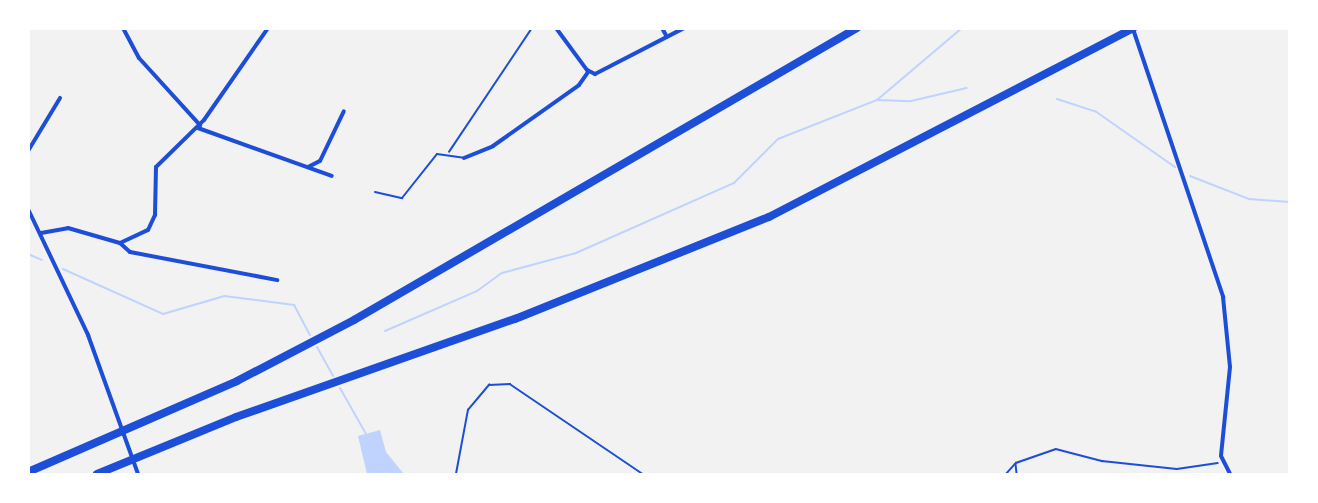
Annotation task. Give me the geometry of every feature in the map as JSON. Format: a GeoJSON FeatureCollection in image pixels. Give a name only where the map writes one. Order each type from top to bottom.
{"type":"FeatureCollection","features":[{"type":"Feature","properties":{"kind":"highway"},"geometry":{"type":"LineString","coordinates":[[28,472],[237,381],[354,320],[857,28]]}},
{"type":"Feature","properties":{"kind":"highway"},"geometry":{"type":"LineString","coordinates":[[97,474],[236,417],[514,320],[769,217],[1133,28]]}},
{"type":"Feature","properties":{"kind":"street"},"geometry":{"type":"LineString","coordinates":[[123,28],[139,58],[199,126],[332,176]]}},
{"type":"Feature","properties":{"kind":"street"},"geometry":{"type":"LineString","coordinates":[[120,243],[152,225],[156,167],[199,126],[268,28]]}},
{"type":"Feature","properties":{"kind":"street"},"geometry":{"type":"LineString","coordinates":[[556,28],[588,72]]}},
{"type":"Feature","properties":{"kind":"street"},"geometry":{"type":"LineString","coordinates":[[662,28],[667,37]]}},
{"type":"Feature","properties":{"kind":"street"},"geometry":{"type":"LineString","coordinates":[[588,72],[601,72],[684,28]]}},
{"type":"Feature","properties":{"kind":"street"},"geometry":{"type":"LineString","coordinates":[[1133,28],[1223,297],[1230,367],[1222,462],[1230,474]]}},
{"type":"Feature","properties":{"kind":"street"},"geometry":{"type":"LineString","coordinates":[[464,158],[494,146],[579,85],[588,72]]}},
{"type":"Feature","properties":{"kind":"street"},"geometry":{"type":"LineString","coordinates":[[28,151],[60,98]]}},
{"type":"Feature","properties":{"kind":"street"},"geometry":{"type":"LineString","coordinates":[[308,168],[320,161],[344,111]]}},
{"type":"Feature","properties":{"kind":"street"},"geometry":{"type":"LineString","coordinates":[[28,209],[41,233],[117,412],[138,474]]}},
{"type":"Feature","properties":{"kind":"street"},"geometry":{"type":"LineString","coordinates":[[41,233],[68,228],[120,243],[130,252],[277,280]]}},
{"type":"Feature","properties":{"kind":"lane"},"geometry":{"type":"LineString","coordinates":[[375,192],[406,196],[435,156],[449,152],[464,158]]}},
{"type":"Feature","properties":{"kind":"path"},"geometry":{"type":"LineString","coordinates":[[449,152],[489,87],[532,28]]}},
{"type":"Feature","properties":{"kind":"path"},"geometry":{"type":"LineString","coordinates":[[456,474],[468,410],[489,385],[510,384],[553,409],[643,474]]}},
{"type":"Feature","properties":{"kind":"path"},"geometry":{"type":"LineString","coordinates":[[1006,474],[1016,463],[1056,449],[1102,461],[1177,469],[1222,462]]}},
{"type":"Feature","properties":{"kind":"path"},"geometry":{"type":"LineString","coordinates":[[1016,463],[1017,474]]}},
{"type":"Feature","properties":{"kind":"water"},"geometry":{"type":"Polygon","coordinates":[[[380,430],[386,452],[404,474],[367,474],[358,436],[380,430]]]}},
{"type":"Feature","properties":{"kind":"waterway"},"geometry":{"type":"LineString","coordinates":[[877,100],[962,28]]}},
{"type":"Feature","properties":{"kind":"waterway"},"geometry":{"type":"LineString","coordinates":[[385,331],[477,291],[502,273],[576,253],[734,183],[778,139],[877,100],[911,101],[967,88]]}},
{"type":"Feature","properties":{"kind":"waterway"},"geometry":{"type":"LineString","coordinates":[[1057,99],[1095,111],[1175,167]]}},
{"type":"Feature","properties":{"kind":"waterway"},"geometry":{"type":"LineString","coordinates":[[1190,176],[1249,199],[1290,202]]}},
{"type":"Feature","properties":{"kind":"waterway"},"geometry":{"type":"LineString","coordinates":[[28,254],[42,260]]}},
{"type":"Feature","properties":{"kind":"waterway"},"geometry":{"type":"LineString","coordinates":[[63,269],[163,314],[224,296],[294,305],[310,335]]}},
{"type":"Feature","properties":{"kind":"waterway"},"geometry":{"type":"LineString","coordinates":[[317,347],[333,376]]}},
{"type":"Feature","properties":{"kind":"waterway"},"geometry":{"type":"LineString","coordinates":[[340,388],[366,434]]}}]}
